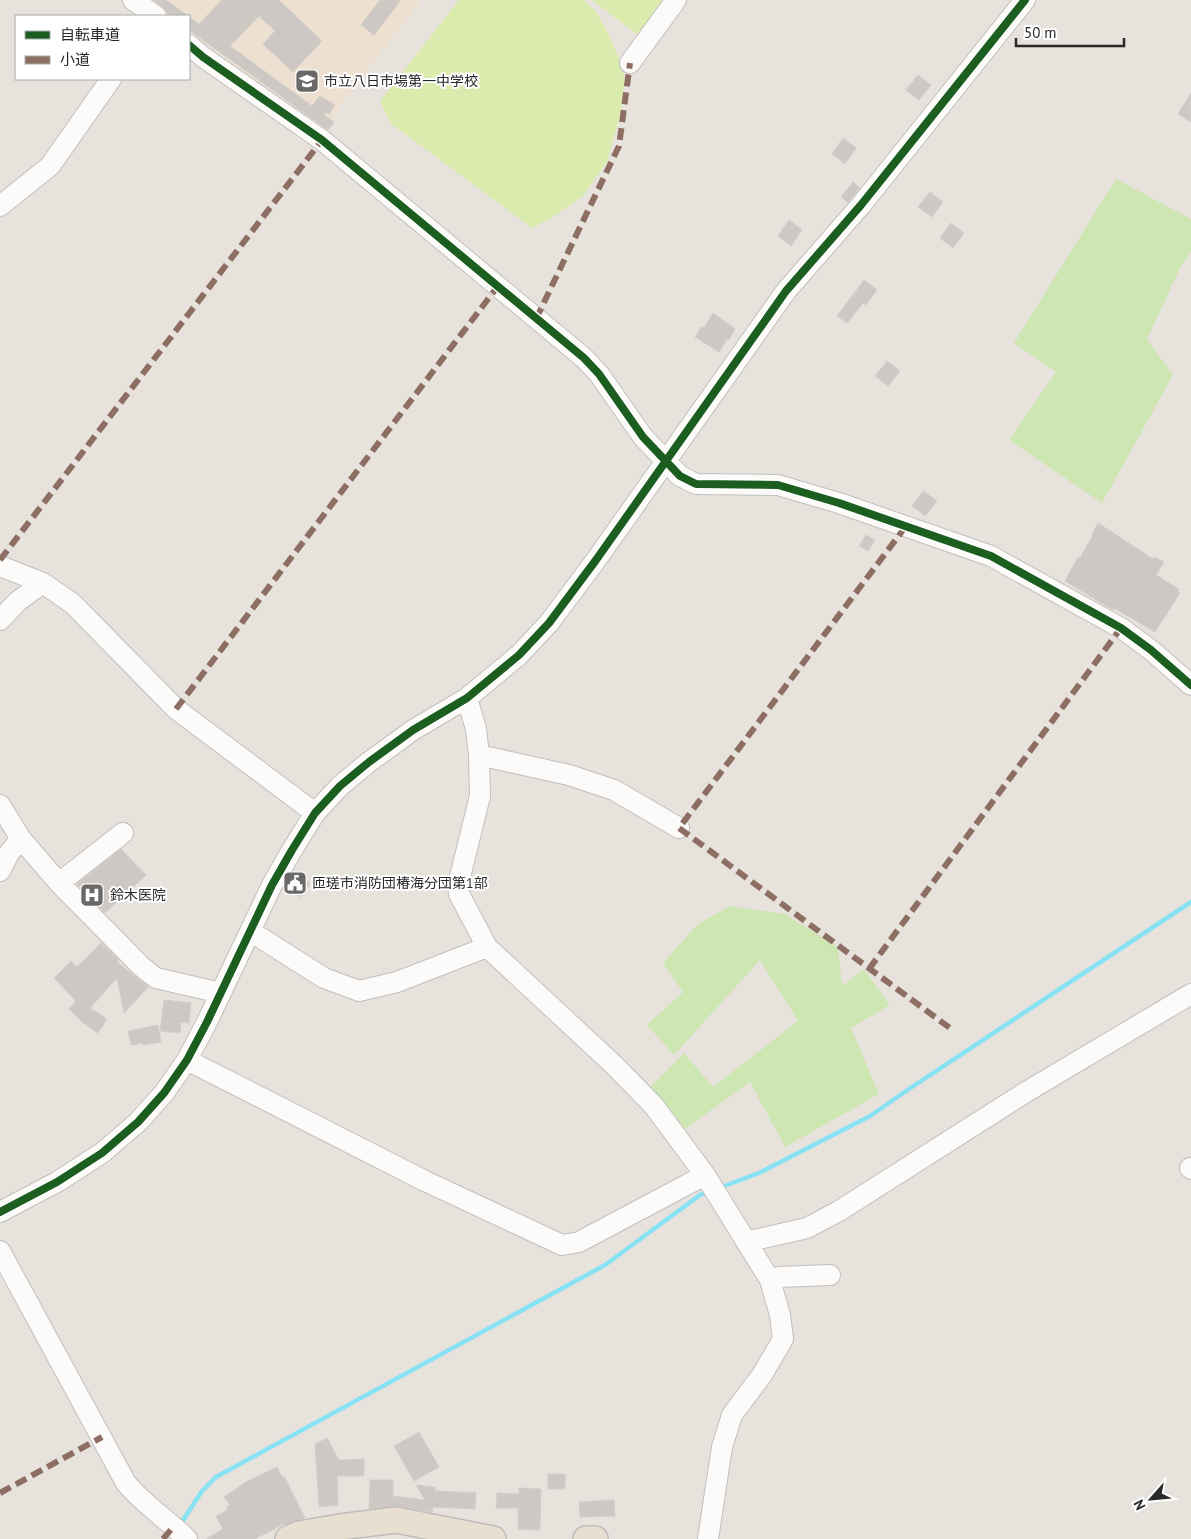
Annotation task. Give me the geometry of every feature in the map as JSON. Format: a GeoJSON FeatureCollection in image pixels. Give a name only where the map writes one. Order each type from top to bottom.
{"type":"FeatureCollection","features":[{"type":"Feature","properties":{"kind":"main road"},"geometry":{"type":"LineString","coordinates":[[288,1539],[299,1534],[396,1520],[493,1539]]}},
{"type":"Feature","properties":{"kind":"main road"},"geometry":{"type":"LineString","coordinates":[[586,1539],[595,1539]]}},
{"type":"Feature","properties":{"kind":"street"},"geometry":{"type":"LineString","coordinates":[[133,0],[154,15]]}},
{"type":"Feature","properties":{"kind":"street"},"geometry":{"type":"LineString","coordinates":[[630,64],[676,0]]}},
{"type":"Feature","properties":{"kind":"street"},"geometry":{"type":"LineString","coordinates":[[0,1212],[57,1182],[102,1154],[138,1122],[164,1093],[187,1060],[208,1022],[250,931],[292,850],[315,813],[340,786],[369,762],[413,730],[467,698],[520,655],[549,623],[786,292],[861,205],[1025,0]]}},
{"type":"Feature","properties":{"kind":"street"},"geometry":{"type":"LineString","coordinates":[[190,46],[203,58],[322,140],[584,358],[599,374],[643,437],[680,476],[696,484],[778,485],[838,503],[991,556],[1121,628],[1151,650],[1191,685]]}},
{"type":"Feature","properties":{"kind":"street"},"geometry":{"type":"LineString","coordinates":[[0,206],[50,166],[110,80]]}},
{"type":"Feature","properties":{"kind":"street"},"geometry":{"type":"LineString","coordinates":[[0,566],[43,583],[73,604],[176,709],[315,813]]}},
{"type":"Feature","properties":{"kind":"street"},"geometry":{"type":"LineString","coordinates":[[0,620],[18,602],[43,583]]}},
{"type":"Feature","properties":{"kind":"street"},"geometry":{"type":"LineString","coordinates":[[467,698],[476,729],[480,796],[458,885],[459,894],[487,947],[616,1066],[654,1106],[705,1175],[770,1280],[780,1315],[783,1339],[762,1375],[732,1415],[722,1447],[708,1539]]}},
{"type":"Feature","properties":{"kind":"street"},"geometry":{"type":"LineString","coordinates":[[479,755],[569,775],[614,790],[680,828]]}},
{"type":"Feature","properties":{"kind":"street"},"geometry":{"type":"LineString","coordinates":[[0,805],[21,839],[59,883],[142,967],[156,978],[221,993]]}},
{"type":"Feature","properties":{"kind":"street"},"geometry":{"type":"LineString","coordinates":[[59,883],[123,833]]}},
{"type":"Feature","properties":{"kind":"street"},"geometry":{"type":"LineString","coordinates":[[0,871],[9,853],[21,839]]}},
{"type":"Feature","properties":{"kind":"street"},"geometry":{"type":"LineString","coordinates":[[250,931],[324,978],[359,991],[398,982],[487,947]]}},
{"type":"Feature","properties":{"kind":"street"},"geometry":{"type":"LineString","coordinates":[[746,1242],[807,1228],[839,1211],[1026,1092],[1191,994]]}},
{"type":"Feature","properties":{"kind":"street"},"geometry":{"type":"LineString","coordinates":[[187,1060],[425,1181],[562,1245],[580,1242],[705,1175]]}},
{"type":"Feature","properties":{"kind":"street"},"geometry":{"type":"LineString","coordinates":[[0,1252],[126,1483],[138,1498],[174,1526],[187,1539]]}},
{"type":"Feature","properties":{"kind":"street"},"geometry":{"type":"LineString","coordinates":[[770,1280],[779,1277],[830,1275]]}},
{"type":"Feature","properties":{"kind":"shaded area","name":"市立八日市場第一中学校"},"geometry":{"type":"Polygon","coordinates":[[[144,0],[421,0],[322,130],[190,33],[190,15],[166,15],[144,0]]]}},
{"type":"Feature","properties":{"kind":"green space"},"geometry":{"type":"Polygon","coordinates":[[[459,0],[584,0],[596,12],[619,58],[625,80],[621,112],[607,162],[583,196],[553,217],[532,228],[390,123],[380,101],[459,0]]]}},
{"type":"Feature","properties":{"kind":"green space"},"geometry":{"type":"Polygon","coordinates":[[[592,0],[664,0],[638,35],[592,0]]]}},
{"type":"Feature","properties":{"kind":"green space"},"geometry":{"type":"Polygon","coordinates":[[[1116,179],[1191,219],[1191,251],[1181,266],[1147,339],[1173,375],[1102,503],[1009,440],[1056,372],[1014,343],[1116,179]]]}},
{"type":"Feature","properties":{"kind":"green space"},"geometry":{"type":"Polygon","coordinates":[[[730,906],[785,914],[838,947],[842,986],[864,969],[890,1005],[851,1028],[879,1094],[785,1147],[750,1082],[685,1129],[650,1087],[684,1053],[713,1087],[798,1021],[760,960],[674,1055],[647,1025],[683,992],[663,963],[698,924],[730,906]]]}},
{"type":"Feature","properties":{"kind":"building"},"geometry":{"type":"Polygon","coordinates":[[[154,0],[166,0],[187,15],[169,15],[154,0]]]}},
{"type":"Feature","properties":{"kind":"building"},"geometry":{"type":"Polygon","coordinates":[[[222,0],[279,0],[322,41],[293,72],[263,44],[275,31],[259,16],[230,46],[312,106],[320,96],[335,105],[329,114],[325,112],[324,115],[334,122],[328,130],[190,31],[190,18],[199,24],[222,0]]]}},
{"type":"Feature","properties":{"kind":"building"},"geometry":{"type":"Polygon","coordinates":[[[380,0],[401,0],[374,35],[361,25],[380,0]]]}},
{"type":"Feature","properties":{"kind":"building"},"geometry":{"type":"Polygon","coordinates":[[[918,75],[931,85],[919,100],[906,90],[918,75]]]}},
{"type":"Feature","properties":{"kind":"building"},"geometry":{"type":"Polygon","coordinates":[[[1191,93],[1191,122],[1178,114],[1191,93]]]}},
{"type":"Feature","properties":{"kind":"building"},"geometry":{"type":"Polygon","coordinates":[[[843,138],[856,148],[845,164],[832,154],[843,138]]]}},
{"type":"Feature","properties":{"kind":"building"},"geometry":{"type":"Polygon","coordinates":[[[853,182],[860,188],[848,202],[841,197],[853,182]]]}},
{"type":"Feature","properties":{"kind":"building"},"geometry":{"type":"Polygon","coordinates":[[[930,192],[943,202],[932,217],[918,207],[930,192]]]}},
{"type":"Feature","properties":{"kind":"building"},"geometry":{"type":"Polygon","coordinates":[[[789,220],[802,230],[791,246],[778,236],[789,220]]]}},
{"type":"Feature","properties":{"kind":"building"},"geometry":{"type":"Polygon","coordinates":[[[951,223],[964,233],[953,248],[940,238],[951,223]]]}},
{"type":"Feature","properties":{"kind":"building"},"geometry":{"type":"Polygon","coordinates":[[[864,280],[877,290],[866,305],[863,303],[847,323],[837,316],[864,280]]]}},
{"type":"Feature","properties":{"kind":"building"},"geometry":{"type":"Polygon","coordinates":[[[713,313],[735,329],[719,352],[695,337],[701,327],[704,328],[713,313]]]}},
{"type":"Feature","properties":{"kind":"building"},"geometry":{"type":"Polygon","coordinates":[[[887,361],[900,371],[888,386],[875,376],[887,361]]]}},
{"type":"Feature","properties":{"kind":"building"},"geometry":{"type":"Polygon","coordinates":[[[923,491],[937,501],[925,516],[912,506],[923,491]]]}},
{"type":"Feature","properties":{"kind":"building"},"geometry":{"type":"Polygon","coordinates":[[[1098,523],[1153,559],[1154,557],[1164,562],[1156,575],[1179,589],[1178,592],[1180,593],[1155,632],[1114,608],[1113,610],[1065,581],[1078,557],[1080,558],[1098,523]]]}},
{"type":"Feature","properties":{"kind":"building"},"geometry":{"type":"Polygon","coordinates":[[[866,535],[875,540],[868,551],[859,546],[866,535]]]}},
{"type":"Feature","properties":{"kind":"building"},"geometry":{"type":"Polygon","coordinates":[[[121,849],[146,875],[105,913],[77,884],[121,849]]]}},
{"type":"Feature","properties":{"kind":"building"},"geometry":{"type":"Polygon","coordinates":[[[296,874],[310,883],[300,897],[286,888],[296,874]]]}},
{"type":"Feature","properties":{"kind":"building"},"geometry":{"type":"Polygon","coordinates":[[[101,943],[119,960],[117,962],[148,987],[124,1013],[117,978],[90,1008],[107,1019],[98,1033],[82,1022],[69,1009],[76,1001],[54,978],[71,961],[76,967],[101,943]]]}},
{"type":"Feature","properties":{"kind":"building"},"geometry":{"type":"Polygon","coordinates":[[[164,1000],[191,1003],[189,1023],[181,1022],[180,1033],[160,1031],[164,1000]]]}},
{"type":"Feature","properties":{"kind":"building"},"geometry":{"type":"Polygon","coordinates":[[[158,1025],[161,1042],[131,1045],[128,1031],[158,1025]]]}},
{"type":"Feature","properties":{"kind":"building"},"geometry":{"type":"Polygon","coordinates":[[[419,1432],[439,1467],[414,1481],[394,1446],[419,1432]]]}},
{"type":"Feature","properties":{"kind":"building"},"geometry":{"type":"Polygon","coordinates":[[[327,1438],[339,1460],[364,1459],[364,1476],[337,1476],[338,1505],[319,1507],[315,1444],[327,1438]]]}},
{"type":"Feature","properties":{"kind":"building"},"geometry":{"type":"Polygon","coordinates":[[[277,1467],[282,1477],[284,1476],[305,1518],[284,1524],[255,1539],[206,1539],[223,1529],[216,1516],[228,1510],[227,1507],[230,1505],[224,1497],[246,1482],[277,1467]]]}},
{"type":"Feature","properties":{"kind":"building"},"geometry":{"type":"Polygon","coordinates":[[[548,1474],[565,1474],[565,1489],[548,1489],[548,1474]]]}},
{"type":"Feature","properties":{"kind":"building"},"geometry":{"type":"Polygon","coordinates":[[[370,1480],[393,1480],[393,1496],[425,1500],[416,1485],[435,1487],[435,1491],[476,1493],[475,1509],[433,1507],[432,1512],[398,1506],[369,1509],[370,1480]]]}},
{"type":"Feature","properties":{"kind":"building"},"geometry":{"type":"Polygon","coordinates":[[[519,1488],[541,1489],[540,1530],[518,1529],[518,1508],[496,1508],[497,1493],[519,1494],[519,1488]]]}},
{"type":"Feature","properties":{"kind":"building"},"geometry":{"type":"Polygon","coordinates":[[[614,1500],[615,1516],[580,1517],[579,1502],[614,1500]]]}},
{"type":"Feature","properties":{"kind":"waterway"},"geometry":{"type":"LineString","coordinates":[[719,1188],[759,1173],[870,1116],[1191,902]]}},
{"type":"Feature","properties":{"kind":"waterway"},"geometry":{"type":"LineString","coordinates":[[180,1525],[202,1491],[216,1477],[605,1265],[700,1195],[710,1191]]}},
{"type":"Feature","properties":{"kind":"marked path"},"geometry":{"type":"LineString","coordinates":[[536,319],[619,146],[630,63]]}},
{"type":"Feature","properties":{"kind":"marked path"},"geometry":{"type":"LineString","coordinates":[[0,560],[322,140]]}},
{"type":"Feature","properties":{"kind":"marked path"},"geometry":{"type":"LineString","coordinates":[[176,709],[498,286]]}},
{"type":"Feature","properties":{"kind":"marked path"},"geometry":{"type":"LineString","coordinates":[[906,526],[679,828],[954,1031]]}},
{"type":"Feature","properties":{"kind":"marked path"},"geometry":{"type":"LineString","coordinates":[[869,969],[1121,628]]}},
{"type":"Feature","properties":{"kind":"marked path"},"geometry":{"type":"LineString","coordinates":[[0,1493],[102,1437]]}},
{"type":"Feature","properties":{"kind":"marked path"},"geometry":{"type":"LineString","coordinates":[[163,1539],[174,1526]]}},
{"type":"Feature","properties":{"kind":"cycle path"},"geometry":{"type":"LineString","coordinates":[[0,1212],[57,1182],[102,1153],[138,1122],[164,1093],[187,1060],[272,885],[315,813],[340,786],[369,762],[413,730],[467,698],[519,655],[549,623],[596,560],[786,291],[861,205],[1025,0]]}},
{"type":"Feature","properties":{"kind":"cycle path"},"geometry":{"type":"LineString","coordinates":[[190,46],[203,57],[322,140],[584,358],[599,374],[643,437],[680,476],[696,484],[778,485],[839,503],[991,556],[1121,628],[1151,650],[1191,685]]}},
{"type":"Feature","properties":{"kind":"place","name":"市立八日市場第一中学校"},"geometry":{"type":"Point","coordinates":[307,81]}},
{"type":"Feature","properties":{"kind":"place","name":"匝瑳市消防団椿海分団第1部"},"geometry":{"type":"Point","coordinates":[295,883]}},
{"type":"Feature","properties":{"kind":"place","name":"鈴木医院"},"geometry":{"type":"Point","coordinates":[92,895]}}]}
